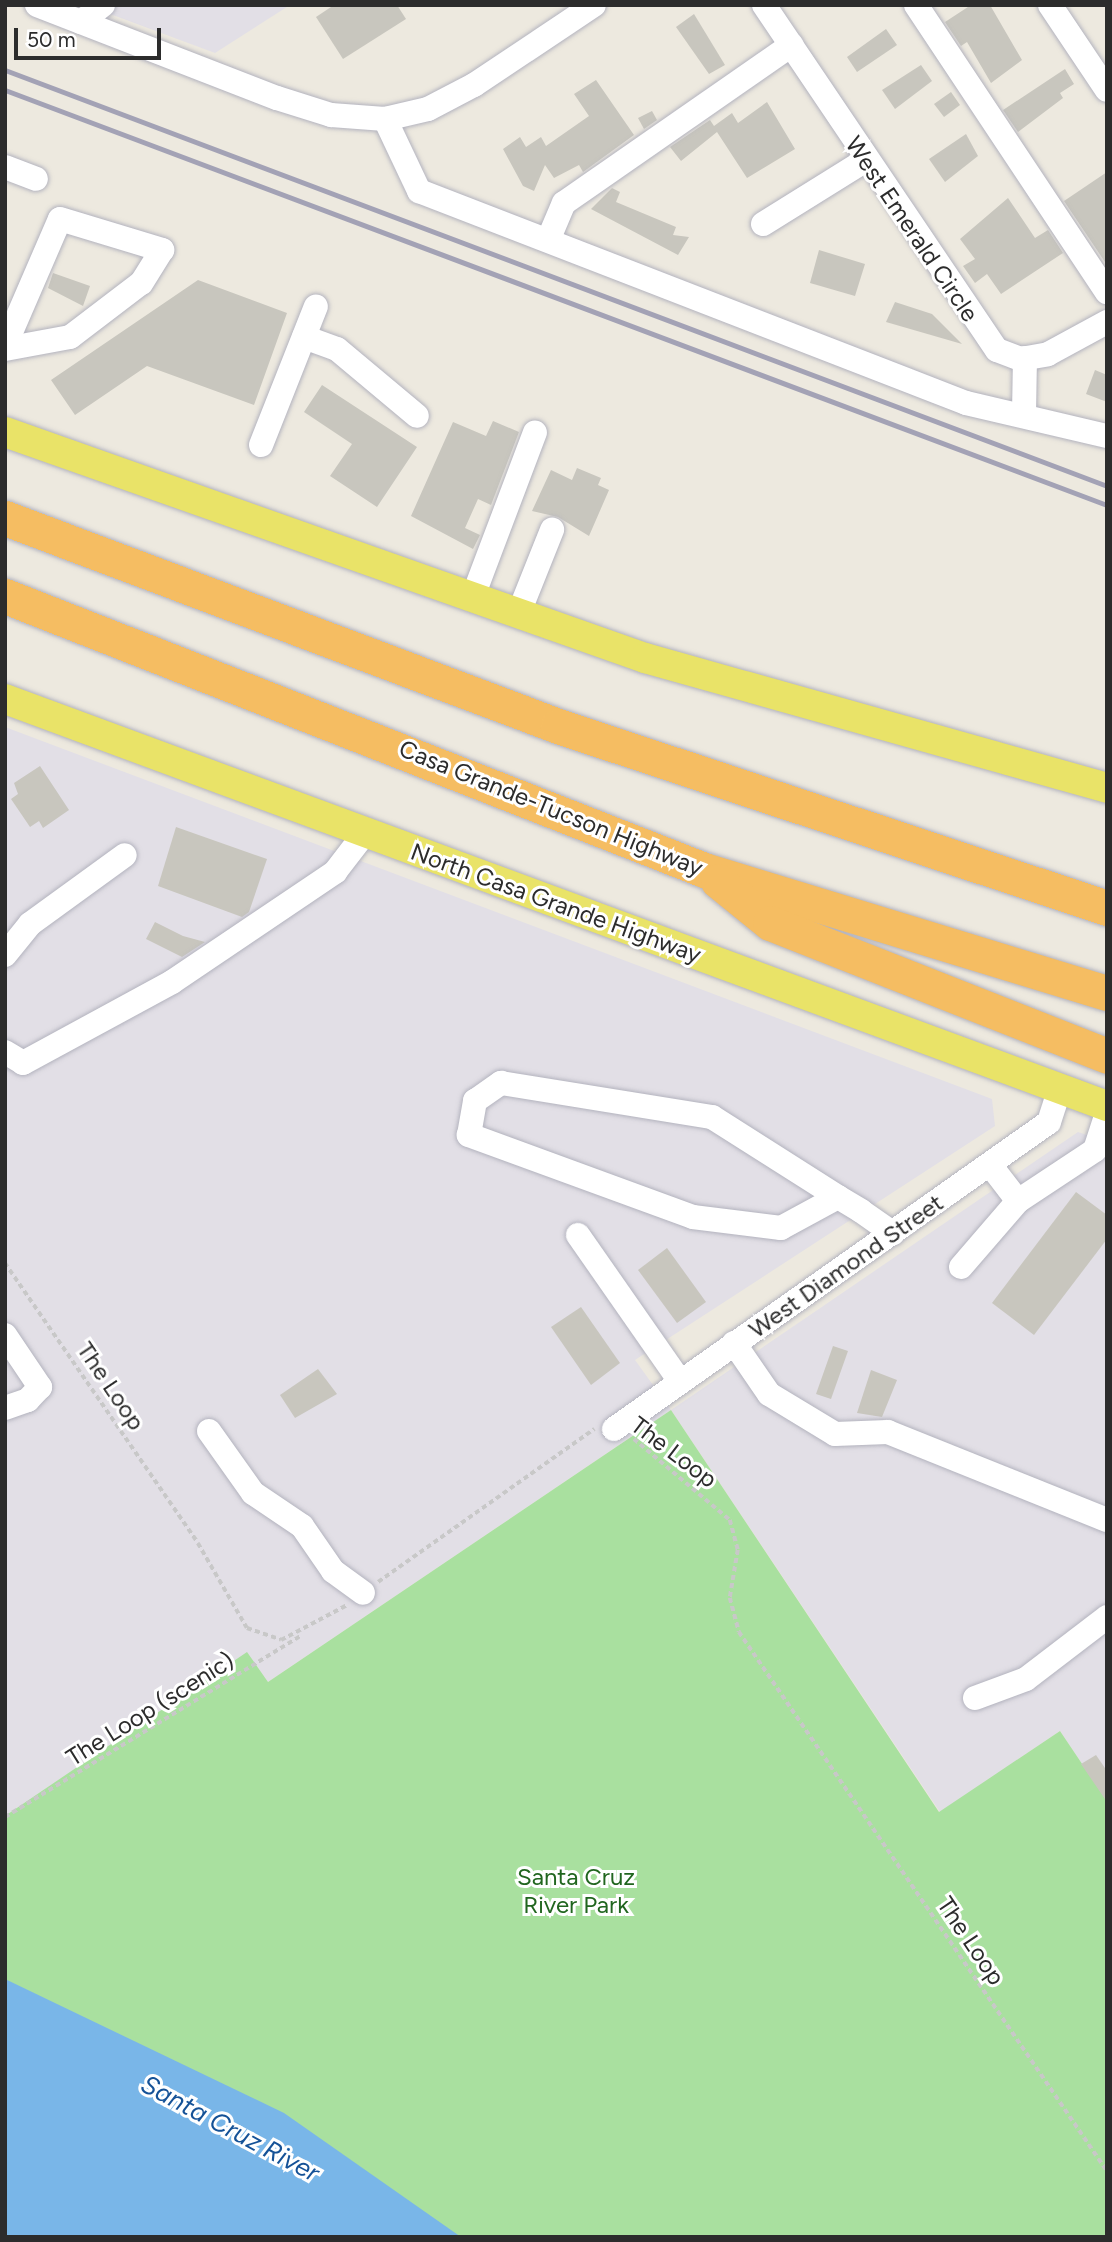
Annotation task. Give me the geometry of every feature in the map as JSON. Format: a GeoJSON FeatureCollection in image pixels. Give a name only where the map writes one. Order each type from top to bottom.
{"type":"FeatureCollection","features":[{"type":"Feature","properties":{"kind":"highway"},"geometry":{"type":"LineString","coordinates":[[5,518],[558,726],[1107,908]]}},
{"type":"Feature","properties":{"kind":"highway","name":"Casa Grande-Tucson Highway"},"geometry":{"type":"LineString","coordinates":[[5,596],[704,870],[1107,993]]}},
{"type":"Feature","properties":{"kind":"highway"},"geometry":{"type":"LineString","coordinates":[[937,852],[1107,884]]}},
{"type":"Feature","properties":{"kind":"highway"},"geometry":{"type":"LineString","coordinates":[[704,870],[769,922],[1107,1056]]}},
{"type":"Feature","properties":{"kind":"main road"},"geometry":{"type":"LineString","coordinates":[[5,432],[645,659],[1107,788]]}},
{"type":"Feature","properties":{"kind":"main road","name":"North Casa Grande Highway"},"geometry":{"type":"LineString","coordinates":[[5,699],[1107,1106]]}},
{"type":"Feature","properties":{"kind":"street"},"geometry":{"type":"LineString","coordinates":[[37,5],[277,98],[331,115],[385,119],[428,109],[474,85],[582,9]]}},
{"type":"Feature","properties":{"kind":"street"},"geometry":{"type":"LineString","coordinates":[[81,22],[103,5]]}},
{"type":"Feature","properties":{"kind":"street","name":"West Emerald Circle"},"geometry":{"type":"LineString","coordinates":[[764,5],[986,340],[1025,358]]}},
{"type":"Feature","properties":{"kind":"street"},"geometry":{"type":"LineString","coordinates":[[916,5],[1107,292]]}},
{"type":"Feature","properties":{"kind":"street"},"geometry":{"type":"LineString","coordinates":[[1050,5],[1107,90]]}},
{"type":"Feature","properties":{"kind":"street"},"geometry":{"type":"LineString","coordinates":[[550,238],[564,203],[791,45]]}},
{"type":"Feature","properties":{"kind":"street"},"geometry":{"type":"LineString","coordinates":[[385,119],[419,191],[550,238],[966,402],[1107,436]]}},
{"type":"Feature","properties":{"kind":"street"},"geometry":{"type":"LineString","coordinates":[[763,225],[866,160]]}},
{"type":"Feature","properties":{"kind":"street"},"geometry":{"type":"LineString","coordinates":[[5,167],[36,178]]}},
{"type":"Feature","properties":{"kind":"street"},"geometry":{"type":"LineString","coordinates":[[60,219],[162,250],[141,283],[69,337],[5,348],[60,219]]}},
{"type":"Feature","properties":{"kind":"street"},"geometry":{"type":"LineString","coordinates":[[261,445],[316,306]]}},
{"type":"Feature","properties":{"kind":"street"},"geometry":{"type":"LineString","coordinates":[[1024,414],[1025,358],[1072,344],[1107,322]]}},
{"type":"Feature","properties":{"kind":"street"},"geometry":{"type":"LineString","coordinates":[[304,337],[337,349],[418,416]]}},
{"type":"Feature","properties":{"kind":"street"},"geometry":{"type":"LineString","coordinates":[[471,599],[535,432]]}},
{"type":"Feature","properties":{"kind":"street"},"geometry":{"type":"LineString","coordinates":[[518,615],[552,530]]}},
{"type":"Feature","properties":{"kind":"street"},"geometry":{"type":"LineString","coordinates":[[5,1052],[23,1063],[172,982],[335,872],[365,833]]}},
{"type":"Feature","properties":{"kind":"street"},"geometry":{"type":"LineString","coordinates":[[5,955],[30,924],[125,855]]}},
{"type":"Feature","properties":{"kind":"street"},"geometry":{"type":"LineString","coordinates":[[838,1197],[781,1228],[694,1217],[469,1135],[475,1101],[501,1083],[712,1117],[838,1197],[893,1233]]}},
{"type":"Feature","properties":{"kind":"street","name":"West Diamond Street"},"geometry":{"type":"LineString","coordinates":[[614,1429],[991,1166],[1049,1122],[1060,1089]]}},
{"type":"Feature","properties":{"kind":"street"},"geometry":{"type":"LineString","coordinates":[[961,1267],[1018,1201],[1095,1150],[1107,1113]]}},
{"type":"Feature","properties":{"kind":"street"},"geometry":{"type":"LineString","coordinates":[[991,1166],[1018,1201]]}},
{"type":"Feature","properties":{"kind":"street"},"geometry":{"type":"LineString","coordinates":[[578,1235],[680,1381]]}},
{"type":"Feature","properties":{"kind":"street"},"geometry":{"type":"LineString","coordinates":[[5,1335],[40,1387],[28,1400],[5,1408]]}},
{"type":"Feature","properties":{"kind":"street"},"geometry":{"type":"LineString","coordinates":[[734,1343],[769,1394],[835,1434],[888,1432],[1107,1520]]}},
{"type":"Feature","properties":{"kind":"street"},"geometry":{"type":"LineString","coordinates":[[209,1431],[253,1493],[302,1526],[333,1571],[363,1593]]}},
{"type":"Feature","properties":{"kind":"street"},"geometry":{"type":"LineString","coordinates":[[975,1698],[1026,1679],[1107,1617]]}},
{"type":"Feature","properties":{"kind":"path","name":"The Loop"},"geometry":{"type":"LineString","coordinates":[[5,1263],[198,1543],[247,1628],[281,1640],[313,1629],[575,1438],[614,1429],[632,1436],[730,1520],[738,1549],[730,1598],[739,1632],[1107,2171]]}},
{"type":"Feature","properties":{"kind":"path","name":"The Loop (scenic)"},"geometry":{"type":"LineString","coordinates":[[5,1817],[313,1629]]}},
{"type":"Feature","properties":{"kind":"shaded area"},"geometry":{"type":"Polygon","coordinates":[[[86,5],[290,5],[215,53],[86,5]]]}},
{"type":"Feature","properties":{"kind":"shaded area"},"geometry":{"type":"Polygon","coordinates":[[[5,727],[992,1099],[995,1126],[635,1360],[671,1410],[268,1682],[247,1653],[5,1816],[5,727]]]}},
{"type":"Feature","properties":{"kind":"shaded area"},"geometry":{"type":"Polygon","coordinates":[[[1078,1132],[1107,1142],[1107,1801],[1060,1731],[940,1812],[671,1410],[1078,1132]]]}},
{"type":"Feature","properties":{"kind":"green space","name":"Santa Cruz River Park"},"geometry":{"type":"Polygon","coordinates":[[[671,1410],[939,1812],[1060,1731],[1107,1801],[1107,2237],[5,2237],[5,1816],[247,1652],[268,1682],[671,1410]]]}},
{"type":"Feature","properties":{"kind":"water","name":"Santa Cruz River"},"geometry":{"type":"Polygon","coordinates":[[[5,1979],[284,2113],[461,2237],[5,2237],[5,1979]]]}},
{"type":"Feature","properties":{"kind":"building"},"geometry":{"type":"Polygon","coordinates":[[[334,5],[397,5],[406,19],[343,59],[316,17],[334,5]]]}},
{"type":"Feature","properties":{"kind":"building"},"geometry":{"type":"Polygon","coordinates":[[[971,5],[990,5],[1022,60],[991,83],[967,42],[961,46],[945,22],[971,5]]]}},
{"type":"Feature","properties":{"kind":"building"},"geometry":{"type":"Polygon","coordinates":[[[694,14],[725,65],[709,74],[676,27],[694,14]]]}},
{"type":"Feature","properties":{"kind":"building"},"geometry":{"type":"Polygon","coordinates":[[[886,29],[897,45],[857,72],[847,57],[886,29]]]}},
{"type":"Feature","properties":{"kind":"building"},"geometry":{"type":"Polygon","coordinates":[[[921,65],[932,81],[895,109],[882,90],[921,65]]]}},
{"type":"Feature","properties":{"kind":"building"},"geometry":{"type":"Polygon","coordinates":[[[1065,69],[1074,84],[1060,93],[1063,98],[1018,132],[1003,110],[1065,69]]]}},
{"type":"Feature","properties":{"kind":"building"},"geometry":{"type":"Polygon","coordinates":[[[596,80],[634,135],[583,172],[579,165],[554,178],[545,165],[534,191],[523,186],[503,149],[520,137],[526,147],[541,137],[546,146],[589,116],[574,94],[596,80]]]}},
{"type":"Feature","properties":{"kind":"building"},"geometry":{"type":"Polygon","coordinates":[[[951,92],[960,105],[944,117],[934,104],[951,92]]]}},
{"type":"Feature","properties":{"kind":"building"},"geometry":{"type":"Polygon","coordinates":[[[767,102],[795,149],[747,178],[717,132],[681,161],[670,147],[710,120],[714,126],[732,113],[738,123],[767,102]]]}},
{"type":"Feature","properties":{"kind":"building"},"geometry":{"type":"Polygon","coordinates":[[[652,111],[657,120],[644,129],[638,118],[652,111]]]}},
{"type":"Feature","properties":{"kind":"building"},"geometry":{"type":"Polygon","coordinates":[[[966,134],[978,156],[945,182],[929,159],[966,134]]]}},
{"type":"Feature","properties":{"kind":"building"},"geometry":{"type":"Polygon","coordinates":[[[1107,172],[1107,265],[1064,201],[1107,172]]]}},
{"type":"Feature","properties":{"kind":"building"},"geometry":{"type":"Polygon","coordinates":[[[612,188],[620,192],[616,202],[676,227],[673,235],[689,237],[678,255],[591,209],[612,188]]]}},
{"type":"Feature","properties":{"kind":"building"},"geometry":{"type":"Polygon","coordinates":[[[1008,198],[1035,238],[1048,230],[1063,253],[1001,294],[987,274],[975,283],[963,266],[975,259],[960,239],[1008,198]]]}},
{"type":"Feature","properties":{"kind":"building"},"geometry":{"type":"Polygon","coordinates":[[[819,250],[865,264],[855,296],[810,283],[819,250]]]}},
{"type":"Feature","properties":{"kind":"building"},"geometry":{"type":"Polygon","coordinates":[[[53,273],[90,286],[83,306],[48,288],[53,273]]]}},
{"type":"Feature","properties":{"kind":"building"},"geometry":{"type":"Polygon","coordinates":[[[198,280],[287,313],[254,405],[147,366],[75,415],[51,380],[198,280]]]}},
{"type":"Feature","properties":{"kind":"building"},"geometry":{"type":"Polygon","coordinates":[[[895,302],[932,314],[962,344],[886,322],[895,302]]]}},
{"type":"Feature","properties":{"kind":"building"},"geometry":{"type":"Polygon","coordinates":[[[1095,370],[1107,375],[1107,402],[1086,394],[1095,370]]]}},
{"type":"Feature","properties":{"kind":"building"},"geometry":{"type":"Polygon","coordinates":[[[322,385],[417,447],[377,507],[330,476],[352,444],[304,412],[322,385]]]}},
{"type":"Feature","properties":{"kind":"building"},"geometry":{"type":"Polygon","coordinates":[[[493,421],[519,432],[491,505],[478,499],[465,528],[480,535],[473,549],[411,516],[453,422],[486,436],[493,421]]]}},
{"type":"Feature","properties":{"kind":"building"},"geometry":{"type":"Polygon","coordinates":[[[577,468],[601,478],[598,485],[609,490],[589,536],[558,517],[532,511],[551,470],[572,480],[577,468]]]}},
{"type":"Feature","properties":{"kind":"building"},"geometry":{"type":"Polygon","coordinates":[[[40,766],[69,810],[43,828],[39,821],[30,827],[11,799],[18,794],[14,783],[40,766]]]}},
{"type":"Feature","properties":{"kind":"building"},"geometry":{"type":"Polygon","coordinates":[[[176,827],[267,859],[249,912],[242,917],[158,886],[176,827]]]}},
{"type":"Feature","properties":{"kind":"building"},"geometry":{"type":"Polygon","coordinates":[[[155,922],[183,936],[205,942],[182,957],[146,939],[155,922]]]}},
{"type":"Feature","properties":{"kind":"building"},"geometry":{"type":"Polygon","coordinates":[[[1076,1192],[1107,1215],[1107,1239],[1034,1335],[992,1303],[1076,1192]]]}},
{"type":"Feature","properties":{"kind":"building"},"geometry":{"type":"Polygon","coordinates":[[[667,1248],[706,1302],[677,1323],[638,1270],[667,1248]]]}},
{"type":"Feature","properties":{"kind":"building"},"geometry":{"type":"Polygon","coordinates":[[[581,1307],[620,1363],[591,1385],[551,1327],[581,1307]]]}},
{"type":"Feature","properties":{"kind":"building"},"geometry":{"type":"Polygon","coordinates":[[[833,1346],[848,1351],[831,1399],[816,1394],[833,1346]]]}},
{"type":"Feature","properties":{"kind":"building"},"geometry":{"type":"Polygon","coordinates":[[[318,1369],[337,1394],[295,1418],[280,1395],[318,1369]]]}},
{"type":"Feature","properties":{"kind":"building"},"geometry":{"type":"Polygon","coordinates":[[[871,1370],[897,1380],[882,1417],[857,1413],[871,1370]]]}},
{"type":"Feature","properties":{"kind":"building"},"geometry":{"type":"Polygon","coordinates":[[[1096,1755],[1107,1771],[1107,1802],[1081,1764],[1096,1755]]]}},
{"type":"Feature","properties":{"kind":"railway"},"geometry":{"type":"LineString","coordinates":[[5,70],[1107,486]]}},
{"type":"Feature","properties":{"kind":"railway"},"geometry":{"type":"LineString","coordinates":[[5,90],[1107,505]]}}]}
